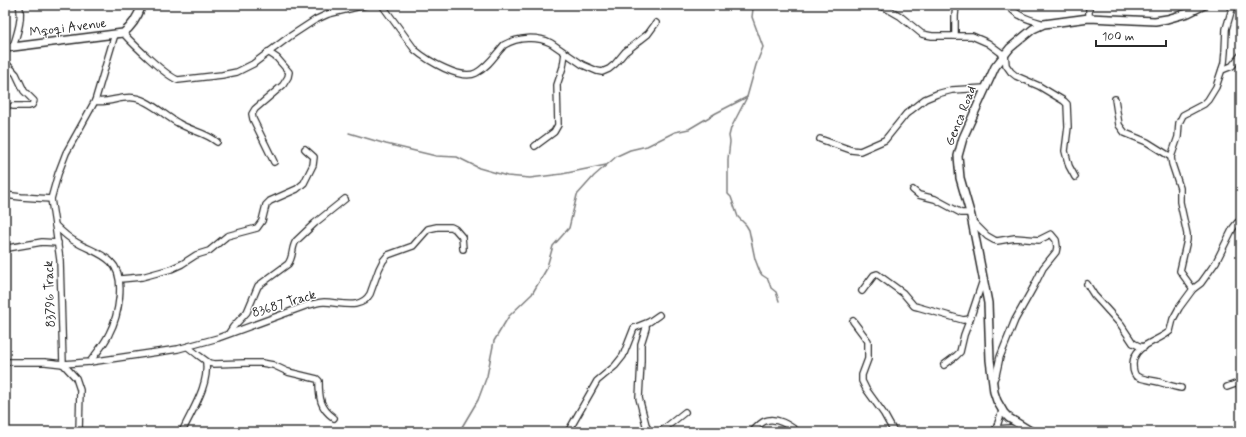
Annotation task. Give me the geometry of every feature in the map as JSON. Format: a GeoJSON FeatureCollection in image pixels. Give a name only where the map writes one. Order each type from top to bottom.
{"type":"FeatureCollection","features":[{"type":"Feature","properties":{"kind":"street"},"geometry":{"type":"LineString","coordinates":[[13,46],[20,22],[19,5]]}},
{"type":"Feature","properties":{"kind":"street","name":"Mqoqi Avenue"},"geometry":{"type":"LineString","coordinates":[[5,48],[123,33],[136,20],[142,5]]}},
{"type":"Feature","properties":{"kind":"street"},"geometry":{"type":"LineString","coordinates":[[123,33],[157,65],[178,80],[237,72],[253,64],[304,26],[320,17],[365,5]]}},
{"type":"Feature","properties":{"kind":"street"},"geometry":{"type":"LineString","coordinates":[[382,5],[415,50],[430,61],[464,75],[476,74],[487,65],[504,45],[514,40],[533,38],[546,40],[589,68],[597,71],[606,71],[630,48],[648,34],[656,23]]}},
{"type":"Feature","properties":{"kind":"street"},"geometry":{"type":"LineString","coordinates":[[876,5],[886,8],[900,16],[922,34],[932,36],[972,36],[979,38],[1004,54],[1006,65],[1016,76],[1039,86],[1064,101],[1067,104],[1068,127],[1065,151],[1069,166],[1075,177]]}},
{"type":"Feature","properties":{"kind":"street"},"geometry":{"type":"LineString","coordinates":[[956,5],[956,36]]}},
{"type":"Feature","properties":{"kind":"street"},"geometry":{"type":"LineString","coordinates":[[1008,5],[1011,9],[1022,16],[1044,24]]}},
{"type":"Feature","properties":{"kind":"street"},"geometry":{"type":"LineString","coordinates":[[1088,5],[1089,18]]}},
{"type":"Feature","properties":{"kind":"street","name":"Genca Road"},"geometry":{"type":"LineString","coordinates":[[1002,411],[997,401],[992,381],[988,345],[988,303],[971,216],[960,178],[958,156],[963,138],[985,88],[1004,54],[1028,31],[1044,24],[1089,18],[1167,19],[1188,13],[1204,5]]}},
{"type":"Feature","properties":{"kind":"street"},"geometry":{"type":"LineString","coordinates":[[1193,289],[1180,271],[1187,234],[1180,202],[1180,188],[1171,157],[1178,137],[1179,122],[1181,118],[1183,115],[1204,104],[1216,87],[1226,52],[1226,29],[1233,5]]}},
{"type":"Feature","properties":{"kind":"street"},"geometry":{"type":"LineString","coordinates":[[5,195],[52,199],[58,174],[66,153],[95,101],[115,34]]}},
{"type":"Feature","properties":{"kind":"street"},"geometry":{"type":"LineString","coordinates":[[268,52],[289,72],[287,80],[255,109],[252,114],[274,162]]}},
{"type":"Feature","properties":{"kind":"street"},"geometry":{"type":"LineString","coordinates":[[535,146],[554,132],[558,126],[557,85],[563,67],[565,53]]}},
{"type":"Feature","properties":{"kind":"street"},"geometry":{"type":"LineString","coordinates":[[1222,70],[1232,66],[1241,55]]}},
{"type":"Feature","properties":{"kind":"street"},"geometry":{"type":"LineString","coordinates":[[5,62],[16,74],[24,91],[34,101],[34,104],[29,106],[13,106]]}},
{"type":"Feature","properties":{"kind":"street"},"geometry":{"type":"LineString","coordinates":[[820,139],[851,150],[860,151],[885,140],[906,114],[925,99],[952,90],[985,88]]}},
{"type":"Feature","properties":{"kind":"street"},"geometry":{"type":"LineString","coordinates":[[95,101],[103,102],[132,97],[140,99],[179,124],[208,136],[217,142]]}},
{"type":"Feature","properties":{"kind":"street"},"geometry":{"type":"LineString","coordinates":[[1115,98],[1119,125],[1125,134],[1148,142],[1171,157]]}},
{"type":"Feature","properties":{"kind":"street"},"geometry":{"type":"LineString","coordinates":[[120,279],[142,277],[171,269],[196,255],[209,251],[227,236],[257,228],[262,221],[266,205],[270,201],[302,186],[307,178],[313,165],[314,157],[305,149]]}},
{"type":"Feature","properties":{"kind":"street"},"geometry":{"type":"LineString","coordinates":[[913,190],[917,194],[935,199],[971,216],[987,236],[994,240],[1001,241],[1015,238],[1040,240],[1052,234],[1054,237],[1057,246],[1056,252],[1043,268],[1034,288],[1015,320],[1000,357],[996,375],[992,381]]}},
{"type":"Feature","properties":{"kind":"street"},"geometry":{"type":"LineString","coordinates":[[229,333],[247,312],[258,286],[288,264],[291,260],[296,241],[345,198]]}},
{"type":"Feature","properties":{"kind":"street","name":"83796 Track"},"geometry":{"type":"LineString","coordinates":[[52,199],[61,272],[60,295],[64,364]]}},
{"type":"Feature","properties":{"kind":"street"},"geometry":{"type":"LineString","coordinates":[[1181,388],[1136,376],[1133,371],[1137,352],[1170,331],[1175,314],[1193,289],[1201,283],[1216,262],[1233,228],[1241,220]]}},
{"type":"Feature","properties":{"kind":"street"},"geometry":{"type":"LineString","coordinates":[[55,225],[73,240],[103,255],[116,268],[120,279],[117,309],[111,331],[90,362]]}},
{"type":"Feature","properties":{"kind":"street","name":"83687 Track"},"geometry":{"type":"LineString","coordinates":[[5,362],[45,362],[64,364],[90,362],[188,347],[308,305],[322,302],[353,304],[362,303],[370,294],[379,269],[388,255],[413,246],[428,230],[444,227],[451,227],[455,229],[462,237],[463,248]]}},
{"type":"Feature","properties":{"kind":"street"},"geometry":{"type":"LineString","coordinates":[[8,248],[42,242],[58,243]]}},
{"type":"Feature","properties":{"kind":"street"},"geometry":{"type":"LineString","coordinates":[[862,290],[874,275],[877,274],[903,293],[914,306],[959,320],[970,319]]}},
{"type":"Feature","properties":{"kind":"street"},"geometry":{"type":"LineString","coordinates":[[944,364],[960,352],[964,335],[983,280]]}},
{"type":"Feature","properties":{"kind":"street"},"geometry":{"type":"LineString","coordinates":[[1087,284],[1094,295],[1121,325],[1133,343],[1144,347]]}},
{"type":"Feature","properties":{"kind":"street"},"geometry":{"type":"LineString","coordinates":[[568,432],[597,381],[615,366],[623,356],[634,328],[646,324],[659,315]]}},
{"type":"Feature","properties":{"kind":"street"},"geometry":{"type":"LineString","coordinates":[[854,321],[868,340],[868,359],[862,375],[862,381],[894,432]]}},
{"type":"Feature","properties":{"kind":"street"},"geometry":{"type":"LineString","coordinates":[[646,324],[641,344],[639,398],[649,432]]}},
{"type":"Feature","properties":{"kind":"street"},"geometry":{"type":"LineString","coordinates":[[188,347],[206,362],[214,364],[245,362],[262,363],[274,365],[285,371],[317,379],[319,381],[319,396],[323,407],[327,413],[334,418]]}},
{"type":"Feature","properties":{"kind":"street"},"geometry":{"type":"LineString","coordinates":[[182,432],[202,390],[207,374],[206,362]]}},
{"type":"Feature","properties":{"kind":"street"},"geometry":{"type":"LineString","coordinates":[[64,364],[76,378],[80,390],[79,432]]}},
{"type":"Feature","properties":{"kind":"street"},"geometry":{"type":"LineString","coordinates":[[1227,387],[1241,382]]}},
{"type":"Feature","properties":{"kind":"street"},"geometry":{"type":"LineString","coordinates":[[1024,432],[1010,428],[996,431],[1002,411],[1009,418],[1032,432]]}},
{"type":"Feature","properties":{"kind":"street"},"geometry":{"type":"LineString","coordinates":[[660,432],[685,412]]}},
{"type":"Feature","properties":{"kind":"street"},"geometry":{"type":"LineString","coordinates":[[752,432],[762,423],[769,420],[782,422],[798,432]]}},
{"type":"Feature","properties":{"kind":"waterway"},"geometry":{"type":"LineString","coordinates":[[757,5],[753,9],[752,17],[763,47],[747,97],[731,128],[729,136],[728,194],[731,197],[738,217],[749,230],[755,259],[760,272],[768,279],[771,288],[776,292],[779,301]]}},
{"type":"Feature","properties":{"kind":"waterway"},"geometry":{"type":"LineString","coordinates":[[459,432],[478,400],[487,376],[494,341],[509,316],[532,294],[546,270],[553,246],[569,228],[577,195],[594,176],[617,156],[630,150],[647,146],[675,132],[689,129],[747,97]]}},
{"type":"Feature","properties":{"kind":"waterway"},"geometry":{"type":"LineString","coordinates":[[349,133],[436,156],[457,157],[479,168],[507,176],[530,178],[562,174],[606,165]]}}]}
